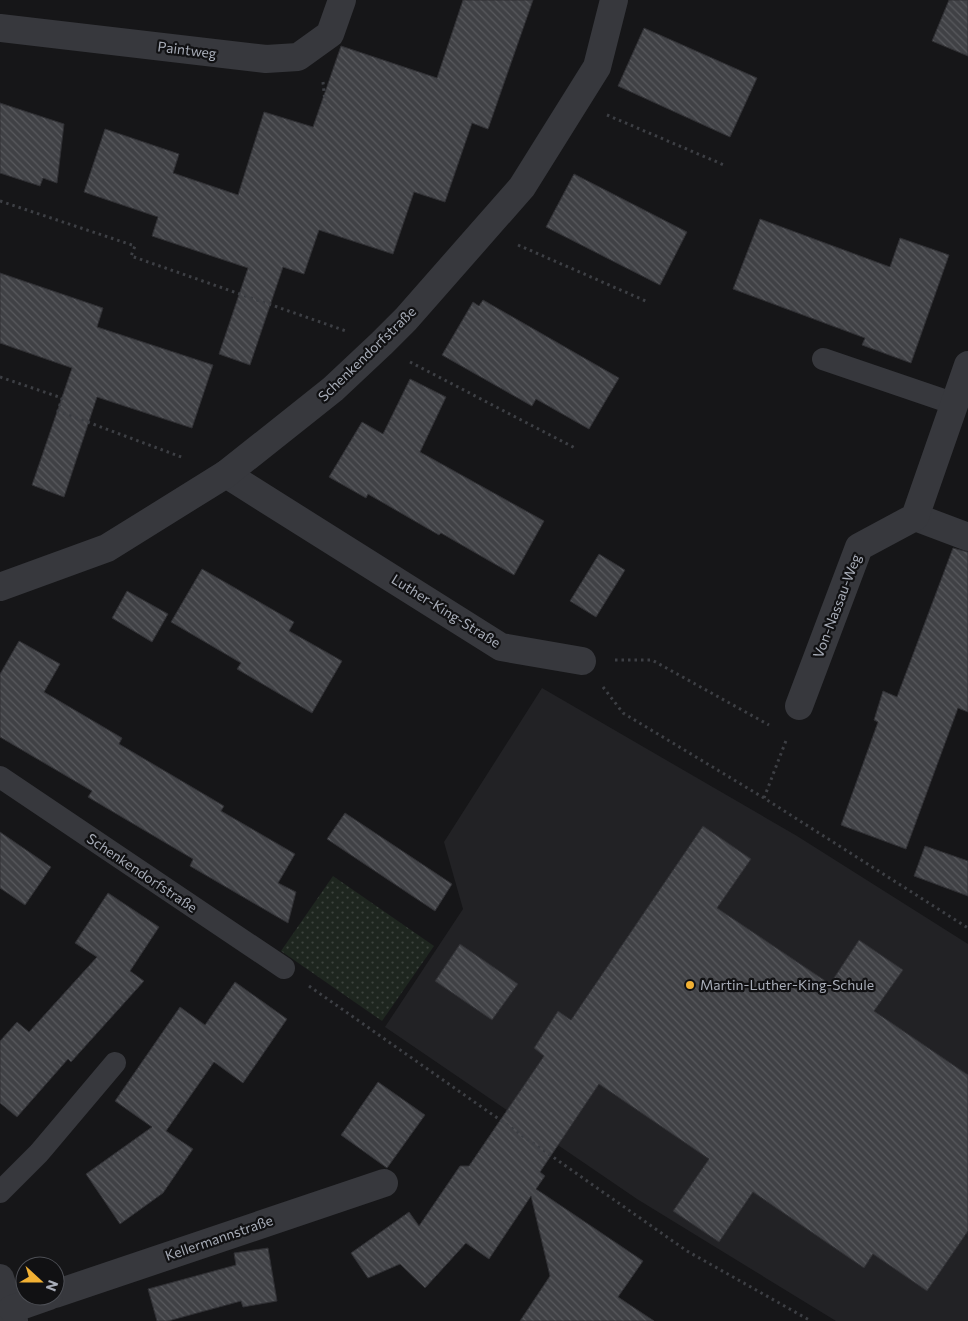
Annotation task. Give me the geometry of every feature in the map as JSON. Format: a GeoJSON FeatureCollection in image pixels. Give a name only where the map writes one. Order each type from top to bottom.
{"type":"FeatureCollection","features":[{"type":"Feature","properties":{"kind":"street","name":"Paintweg"},"geometry":{"type":"LineString","coordinates":[[0,28],[266,59],[298,57],[330,34],[342,0]]}},
{"type":"Feature","properties":{"kind":"street","name":"Schenkendorfstraße"},"geometry":{"type":"LineString","coordinates":[[0,587],[107,548],[226,474],[333,389],[382,343],[406,319],[522,187],[597,67],[614,0]]}},
{"type":"Feature","properties":{"kind":"street"},"geometry":{"type":"LineString","coordinates":[[968,365],[915,517],[968,537]]}},
{"type":"Feature","properties":{"kind":"street","name":"Luther-King-Straße"},"geometry":{"type":"LineString","coordinates":[[226,474],[501,647],[582,661]]}},
{"type":"Feature","properties":{"kind":"street","name":"Von-Nassau-Weg"},"geometry":{"type":"LineString","coordinates":[[799,706],[859,547],[915,517]]}},
{"type":"Feature","properties":{"kind":"street","name":"Kellermannstraße"},"geometry":{"type":"LineString","coordinates":[[65,1291],[384,1183]]}},
{"type":"Feature","properties":{"kind":"street"},"geometry":{"type":"LineString","coordinates":[[0,1278],[13,1315],[30,1306]]}},
{"type":"Feature","properties":{"kind":"lane"},"geometry":{"type":"LineString","coordinates":[[823,359],[954,404]]}},
{"type":"Feature","properties":{"kind":"lane","name":"Schenkendorfstraße"},"geometry":{"type":"LineString","coordinates":[[0,777],[284,968]]}},
{"type":"Feature","properties":{"kind":"lane"},"geometry":{"type":"LineString","coordinates":[[0,1192],[38,1153],[115,1063]]}},
{"type":"Feature","properties":{"kind":"path"},"geometry":{"type":"LineString","coordinates":[[576,101],[724,165]]}},
{"type":"Feature","properties":{"kind":"path"},"geometry":{"type":"LineString","coordinates":[[0,201],[135,246],[131,256],[382,343],[418,368],[575,448]]}},
{"type":"Feature","properties":{"kind":"path"},"geometry":{"type":"LineString","coordinates":[[484,230],[648,302]]}},
{"type":"Feature","properties":{"kind":"path"},"geometry":{"type":"LineString","coordinates":[[0,377],[62,398],[58,411],[226,474]]}},
{"type":"Feature","properties":{"kind":"path"},"geometry":{"type":"LineString","coordinates":[[582,661],[652,660],[788,736]]}},
{"type":"Feature","properties":{"kind":"path"},"geometry":{"type":"LineString","coordinates":[[582,661],[624,713],[764,798],[968,928]]}},
{"type":"Feature","properties":{"kind":"path"},"geometry":{"type":"LineString","coordinates":[[764,798],[799,706]]}},
{"type":"Feature","properties":{"kind":"path"},"geometry":{"type":"LineString","coordinates":[[284,968],[687,1251],[811,1321]]}},
{"type":"Feature","properties":{"kind":"shaded area","name":"Martin-Luther-King-Schule"},"geometry":{"type":"Polygon","coordinates":[[[542,688],[797,836],[968,944],[968,1321],[836,1321],[637,1199],[385,1027],[463,909],[444,842],[542,688]]]}},
{"type":"Feature","properties":{"kind":"shaded area"},"geometry":{"type":"Polygon","coordinates":[[[333,876],[434,946],[382,1021],[281,951],[333,876]]]}},
{"type":"Feature","properties":{"kind":"building"},"geometry":{"type":"Polygon","coordinates":[[[463,0],[533,0],[488,129],[472,123],[445,202],[414,192],[393,254],[319,230],[304,274],[283,267],[250,365],[219,354],[248,268],[152,236],[158,217],[84,192],[105,129],[179,154],[173,173],[238,195],[264,112],[313,127],[341,46],[437,78],[463,0]]]}},
{"type":"Feature","properties":{"kind":"building"},"geometry":{"type":"Polygon","coordinates":[[[949,0],[968,0],[968,56],[932,41],[949,0]]]}},
{"type":"Feature","properties":{"kind":"building"},"geometry":{"type":"Polygon","coordinates":[[[644,28],[757,78],[730,137],[618,86],[644,28]]]}},
{"type":"Feature","properties":{"kind":"building"},"geometry":{"type":"Polygon","coordinates":[[[0,103],[64,124],[57,183],[43,178],[40,186],[0,173],[0,103]]]}},
{"type":"Feature","properties":{"kind":"building"},"geometry":{"type":"Polygon","coordinates":[[[574,174],[687,232],[660,285],[546,227],[574,174]]]}},
{"type":"Feature","properties":{"kind":"building"},"geometry":{"type":"Polygon","coordinates":[[[760,219],[890,267],[900,238],[949,255],[911,363],[862,345],[865,338],[733,289],[760,219]]]}},
{"type":"Feature","properties":{"kind":"building"},"geometry":{"type":"Polygon","coordinates":[[[0,273],[103,308],[97,327],[213,365],[192,428],[97,397],[64,497],[32,485],[72,368],[0,343],[0,273]]]}},
{"type":"Feature","properties":{"kind":"building"},"geometry":{"type":"Polygon","coordinates":[[[483,300],[619,378],[589,429],[536,399],[532,406],[442,355],[473,302],[479,306],[483,300]]]}},
{"type":"Feature","properties":{"kind":"building"},"geometry":{"type":"Polygon","coordinates":[[[410,379],[446,397],[420,452],[544,521],[514,575],[368,494],[366,498],[329,477],[362,422],[383,434],[410,379]]]}},
{"type":"Feature","properties":{"kind":"building"},"geometry":{"type":"Polygon","coordinates":[[[953,548],[968,552],[968,712],[958,708],[906,849],[841,825],[878,722],[874,720],[883,691],[897,697],[953,548]]]}},
{"type":"Feature","properties":{"kind":"building"},"geometry":{"type":"Polygon","coordinates":[[[599,554],[625,570],[596,617],[570,601],[599,554]]]}},
{"type":"Feature","properties":{"kind":"building"},"geometry":{"type":"Polygon","coordinates":[[[202,569],[294,622],[289,631],[342,661],[312,713],[237,669],[241,663],[171,622],[202,569]]]}},
{"type":"Feature","properties":{"kind":"building"},"geometry":{"type":"Polygon","coordinates":[[[127,591],[168,614],[152,642],[112,618],[127,591]]]}},
{"type":"Feature","properties":{"kind":"building"},"geometry":{"type":"Polygon","coordinates":[[[19,641],[60,664],[44,692],[122,738],[119,744],[224,806],[221,811],[295,854],[278,883],[296,892],[288,923],[190,866],[193,859],[88,797],[92,791],[0,737],[0,674],[19,641]]]}},
{"type":"Feature","properties":{"kind":"building"},"geometry":{"type":"Polygon","coordinates":[[[345,813],[452,884],[435,911],[327,839],[345,813]]]}},
{"type":"Feature","properties":{"kind":"building"},"geometry":{"type":"Polygon","coordinates":[[[703,826],[751,859],[717,908],[830,984],[859,940],[903,970],[874,1011],[968,1075],[968,1231],[927,1291],[873,1254],[864,1268],[753,1192],[719,1242],[673,1211],[709,1159],[599,1084],[540,1172],[545,1176],[536,1189],[643,1261],[618,1297],[654,1321],[520,1321],[550,1276],[531,1196],[489,1259],[466,1243],[425,1288],[400,1264],[368,1278],[351,1253],[409,1212],[419,1226],[460,1166],[469,1166],[544,1056],[534,1048],[558,1011],[571,1020],[703,826]]]}},
{"type":"Feature","properties":{"kind":"building"},"geometry":{"type":"Polygon","coordinates":[[[0,832],[51,867],[25,905],[0,888],[0,832]]]}},
{"type":"Feature","properties":{"kind":"building"},"geometry":{"type":"Polygon","coordinates":[[[925,846],[968,861],[968,896],[914,876],[925,846]]]}},
{"type":"Feature","properties":{"kind":"building"},"geometry":{"type":"Polygon","coordinates":[[[108,893],[159,927],[130,971],[144,981],[71,1062],[68,1059],[17,1117],[0,1103],[0,1041],[17,1022],[29,1032],[97,957],[75,943],[108,893]]]}},
{"type":"Feature","properties":{"kind":"building"},"geometry":{"type":"Polygon","coordinates":[[[460,944],[518,984],[492,1020],[435,981],[460,944]]]}},
{"type":"Feature","properties":{"kind":"building"},"geometry":{"type":"Polygon","coordinates":[[[235,982],[287,1019],[243,1083],[214,1062],[166,1131],[193,1149],[163,1193],[120,1224],[86,1174],[152,1127],[115,1101],[180,1007],[205,1025],[235,982]]]}},
{"type":"Feature","properties":{"kind":"building"},"geometry":{"type":"Polygon","coordinates":[[[378,1082],[425,1115],[387,1168],[341,1135],[378,1082]]]}},
{"type":"Feature","properties":{"kind":"building"},"geometry":{"type":"Polygon","coordinates":[[[268,1248],[277,1301],[243,1307],[241,1301],[168,1321],[157,1321],[148,1289],[236,1265],[234,1253],[268,1248]]]}},
{"type":"Feature","properties":{"kind":"place","name":"Martin-Luther-King-Schule"},"geometry":{"type":"Point","coordinates":[690,985]}}]}
